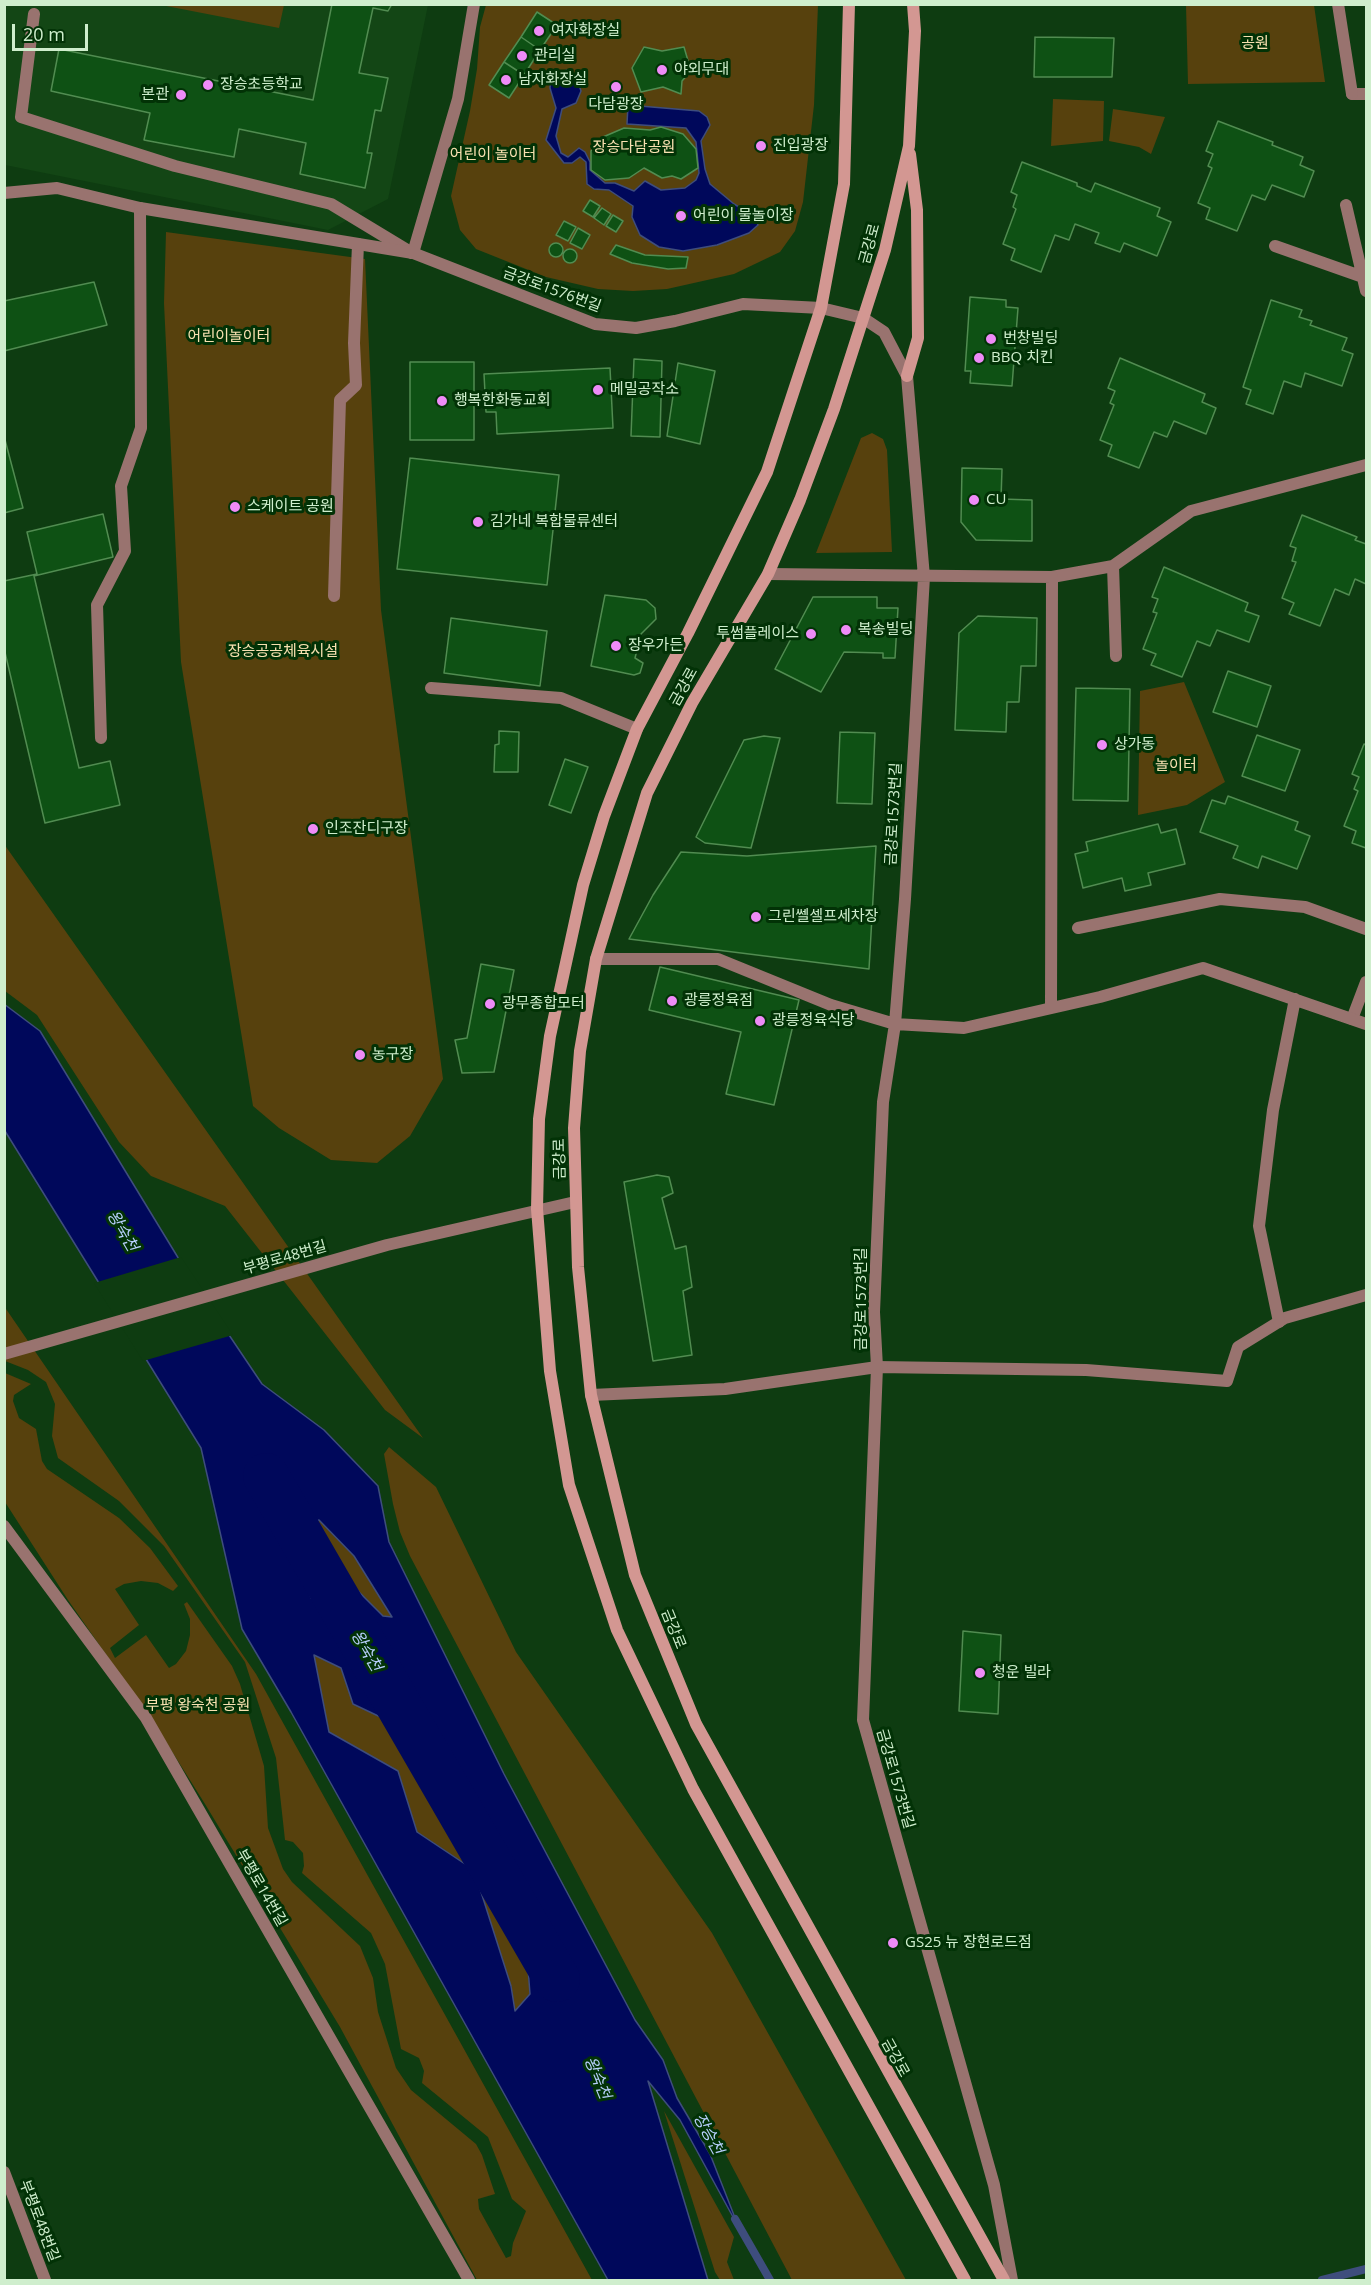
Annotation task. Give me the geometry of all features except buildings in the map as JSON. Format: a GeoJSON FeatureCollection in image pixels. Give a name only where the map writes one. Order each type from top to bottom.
{"type":"FeatureCollection","features":[{"type":"Feature","properties":{"kind":"main road","name":"금강로"},"geometry":{"type":"LineString","coordinates":[[849,4],[844,184],[821,308],[767,472],[688,633],[637,729],[595,845],[565,960],[550,1036],[539,1119],[537,1209],[550,1371],[569,1485],[617,1630],[693,1789],[965,2280]]}},
{"type":"Feature","properties":{"kind":"main road","name":"금강로"},"geometry":{"type":"LineString","coordinates":[[913,4],[915,31],[909,146],[885,250],[863,318],[800,500],[768,574],[692,703],[647,793],[596,959],[580,1051],[574,1128],[575,1202],[578,1267],[591,1395],[635,1575],[696,1724],[821,1956],[1004,2280]]}},
{"type":"Feature","properties":{"kind":"main road"},"geometry":{"type":"LineString","coordinates":[[907,376],[918,338],[917,210],[909,146]]}},
{"type":"Feature","properties":{"kind":"street"},"geometry":{"type":"LineString","coordinates":[[33,14],[21,117],[175,166],[331,204],[413,253],[458,99],[474,4]]}},
{"type":"Feature","properties":{"kind":"street"},"geometry":{"type":"LineString","coordinates":[[1338,4],[1352,94],[1366,94]]}},
{"type":"Feature","properties":{"kind":"street","name":"금강로1576번길"},"geometry":{"type":"LineString","coordinates":[[4,193],[57,188],[140,208],[413,253],[595,324],[636,328],[743,304],[821,308],[863,318]]}},
{"type":"Feature","properties":{"kind":"street"},"geometry":{"type":"LineString","coordinates":[[1346,205],[1366,291]]}},
{"type":"Feature","properties":{"kind":"street"},"geometry":{"type":"LineString","coordinates":[[101,738],[97,605],[125,551],[121,486],[141,428],[140,208]]}},
{"type":"Feature","properties":{"kind":"street"},"geometry":{"type":"LineString","coordinates":[[334,596],[340,400],[356,385],[354,343],[358,244]]}},
{"type":"Feature","properties":{"kind":"street"},"geometry":{"type":"LineString","coordinates":[[1275,246],[1363,277]]}},
{"type":"Feature","properties":{"kind":"street","name":"금강로1573번길"},"geometry":{"type":"LineString","coordinates":[[863,318],[884,332],[907,376],[924,577],[905,900],[895,1024],[883,1102],[874,1312],[877,1367],[863,1720],[994,2185],[1012,2280]]}},
{"type":"Feature","properties":{"kind":"street"},"geometry":{"type":"LineString","coordinates":[[768,574],[1052,577],[1113,566],[1191,511],[1366,465]]}},
{"type":"Feature","properties":{"kind":"street"},"geometry":{"type":"LineString","coordinates":[[1113,566],[1116,656]]}},
{"type":"Feature","properties":{"kind":"street"},"geometry":{"type":"LineString","coordinates":[[1051,1007],[1052,577]]}},
{"type":"Feature","properties":{"kind":"street"},"geometry":{"type":"LineString","coordinates":[[431,687],[561,698],[637,729]]}},
{"type":"Feature","properties":{"kind":"street"},"geometry":{"type":"LineString","coordinates":[[1078,928],[1220,899],[1305,907],[1366,929]]}},
{"type":"Feature","properties":{"kind":"street"},"geometry":{"type":"LineString","coordinates":[[596,959],[718,959],[831,1005],[895,1024],[964,1028],[1100,997],[1203,968],[1366,1024]]}},
{"type":"Feature","properties":{"kind":"street"},"geometry":{"type":"LineString","coordinates":[[1352,1019],[1366,982]]}},
{"type":"Feature","properties":{"kind":"street"},"geometry":{"type":"LineString","coordinates":[[1279,1322],[1258,1226],[1273,1110],[1295,999]]}},
{"type":"Feature","properties":{"kind":"street","name":"부평로48번길"},"geometry":{"type":"LineString","coordinates":[[4,1354],[387,1245],[575,1202]]}},
{"type":"Feature","properties":{"kind":"street"},"geometry":{"type":"LineString","coordinates":[[591,1395],[725,1389],[877,1367],[1086,1370],[1227,1381],[1238,1347],[1279,1322],[1366,1295]]}},
{"type":"Feature","properties":{"kind":"street","name":"부평로14번길"},"geometry":{"type":"LineString","coordinates":[[4,1526],[146,1718],[469,2280]]}},
{"type":"Feature","properties":{"kind":"street","name":"부평로48번길"},"geometry":{"type":"LineString","coordinates":[[4,2172],[45,2280]]}},
{"type":"Feature","properties":{"kind":"shaded area","name":"장승초등학교"},"geometry":{"type":"Polygon","coordinates":[[[4,5],[428,5],[388,199],[328,230],[5,165],[4,5]]]}},
{"type":"Feature","properties":{"kind":"green space"},"geometry":{"type":"Polygon","coordinates":[[[284,4],[279,28],[161,5],[284,4]]]}},
{"type":"Feature","properties":{"kind":"green space","name":"장승다담공원"},"geometry":{"type":"Polygon","coordinates":[[[486,5],[818,5],[814,105],[803,202],[795,231],[780,252],[734,274],[667,289],[633,291],[598,289],[546,277],[476,249],[460,230],[451,196],[470,111],[477,69],[480,27],[486,5]]]}},
{"type":"Feature","properties":{"kind":"green space","name":"공원"},"geometry":{"type":"Polygon","coordinates":[[[1186,5],[1314,5],[1325,82],[1188,84],[1186,5]]]}},
{"type":"Feature","properties":{"kind":"green space"},"geometry":{"type":"Polygon","coordinates":[[[1053,99],[1104,101],[1103,141],[1051,146],[1053,99]]]}},
{"type":"Feature","properties":{"kind":"green space"},"geometry":{"type":"Polygon","coordinates":[[[1113,109],[1165,117],[1151,154],[1139,147],[1109,141],[1113,109]]]}},
{"type":"Feature","properties":{"kind":"green space","name":"장승공공체육시설"},"geometry":{"type":"Polygon","coordinates":[[[166,232],[365,259],[381,610],[443,1079],[410,1136],[377,1163],[331,1160],[279,1128],[253,1106],[181,662],[164,303],[166,232]]]}},
{"type":"Feature","properties":{"kind":"green space"},"geometry":{"type":"Polygon","coordinates":[[[872,433],[883,439],[887,450],[892,552],[816,553],[861,438],[872,433]]]}},
{"type":"Feature","properties":{"kind":"green space","name":"놀이터"},"geometry":{"type":"Polygon","coordinates":[[[1184,682],[1225,782],[1187,805],[1138,815],[1140,691],[1184,682]]]}},
{"type":"Feature","properties":{"kind":"green space"},"geometry":{"type":"Polygon","coordinates":[[[4,844],[423,1438],[385,1410],[225,1206],[151,1176],[119,1142],[37,1015],[5,991],[4,844]]]}},
{"type":"Feature","properties":{"kind":"green space","name":"부평 왕숙천 공원"},"geometry":{"type":"Polygon","coordinates":[[[4,1306],[256,1674],[592,2280],[477,2280],[340,2027],[205,1804],[156,1726],[68,1600],[5,1502],[5,1373],[31,1384],[14,1395],[13,1401],[19,1418],[36,1429],[42,1461],[47,1469],[119,1518],[150,1548],[178,1586],[173,1591],[158,1583],[141,1581],[124,1584],[115,1589],[139,1625],[110,1648],[115,1658],[146,1635],[169,1668],[176,1664],[186,1651],[190,1635],[190,1619],[184,1604],[187,1602],[232,1666],[240,1684],[264,1766],[268,1828],[283,1869],[292,1882],[360,1946],[373,1978],[378,2012],[396,2068],[411,2090],[476,2144],[495,2194],[478,2199],[479,2209],[506,2258],[511,2256],[513,2243],[526,2211],[512,2199],[488,2137],[422,2083],[424,2071],[419,2058],[401,2049],[385,1964],[371,1933],[302,1873],[303,1853],[293,1842],[285,1840],[276,1758],[245,1662],[164,1546],[119,1501],[58,1458],[52,1436],[55,1404],[46,1382],[28,1370],[5,1361],[4,1306]]]}},
{"type":"Feature","properties":{"kind":"green space"},"geometry":{"type":"Polygon","coordinates":[[[389,1447],[436,1487],[516,1652],[712,1933],[906,2280],[792,2280],[410,1556],[400,1532],[393,1504],[384,1454],[389,1447]]]}},
{"type":"Feature","properties":{"kind":"green space"},"geometry":{"type":"Polygon","coordinates":[[[319,1520],[354,1556],[392,1617],[383,1616],[355,1588],[393,1667],[382,1664],[339,1619],[311,1598],[300,1564],[286,1540],[319,1520]]]}},
{"type":"Feature","properties":{"kind":"green space"},"geometry":{"type":"Polygon","coordinates":[[[313,1655],[341,1668],[353,1704],[393,1723],[438,1789],[494,1843],[523,1903],[530,1994],[515,2012],[511,1986],[474,1870],[417,1832],[398,1771],[329,1732],[313,1655]]]}},
{"type":"Feature","properties":{"kind":"green space"},"geometry":{"type":"Polygon","coordinates":[[[664,2111],[734,2237],[727,2262],[734,2280],[720,2280],[715,2272],[664,2111]]]}},
{"type":"Feature","properties":{"kind":"water"},"geometry":{"type":"Polygon","coordinates":[[[567,70],[577,79],[581,91],[576,103],[562,109],[556,136],[561,153],[568,157],[579,148],[585,152],[590,162],[590,170],[605,183],[615,183],[634,191],[645,181],[661,190],[685,188],[696,180],[699,173],[696,142],[686,128],[627,124],[628,105],[699,111],[707,117],[710,125],[701,141],[705,169],[710,184],[734,204],[754,216],[758,225],[749,233],[717,245],[683,251],[659,247],[640,235],[632,217],[633,206],[609,190],[594,189],[587,184],[586,162],[580,157],[572,163],[564,163],[546,140],[556,108],[550,88],[551,77],[567,70]]]}},
{"type":"Feature","properties":{"kind":"water"},"geometry":{"type":"Polygon","coordinates":[[[4,1004],[40,1031],[188,1274],[262,1384],[324,1430],[378,1486],[389,1542],[504,1774],[635,2020],[663,2060],[677,2098],[710,2154],[739,2228],[680,2120],[648,2081],[708,2280],[608,2280],[291,1712],[242,1629],[201,1448],[5,1131],[4,1004]],[[319,1520],[287,1540],[300,1564],[311,1598],[339,1619],[382,1664],[392,1667],[353,1586],[383,1616],[392,1617],[354,1556],[319,1520]],[[314,1655],[329,1732],[398,1771],[417,1832],[474,1870],[511,1986],[515,2011],[530,1994],[523,1903],[494,1843],[438,1789],[393,1723],[353,1704],[341,1668],[314,1655]]]}},
{"type":"Feature","properties":{"kind":"pier"},"geometry":{"type":"Polygon","coordinates":[[[181,1257],[233,1335],[143,1361],[94,1283],[181,1257]]]}},
{"type":"Feature","properties":{"kind":"waterway","name":"왕숙천"},"geometry":{"type":"LineString","coordinates":[[266,1476],[557,1979]]}},
{"type":"Feature","properties":{"kind":"waterway","name":"장승천"},"geometry":{"type":"LineString","coordinates":[[735,2219],[770,2280]]}},
{"type":"Feature","properties":{"kind":"waterway","name":"장승천"},"geometry":{"type":"LineString","coordinates":[[1322,2280],[1366,2269]]}},
{"type":"Feature","properties":{"kind":"place","name":"여자화장실"},"geometry":{"type":"Point","coordinates":[539,31]}},
{"type":"Feature","properties":{"kind":"place","name":"관리실"},"geometry":{"type":"Point","coordinates":[522,56]}},
{"type":"Feature","properties":{"kind":"place","name":"야외무대"},"geometry":{"type":"Point","coordinates":[662,70]}},
{"type":"Feature","properties":{"kind":"place","name":"남자화장실"},"geometry":{"type":"Point","coordinates":[506,80]}},
{"type":"Feature","properties":{"kind":"place","name":"장승초등학교"},"geometry":{"type":"Point","coordinates":[208,85]}},
{"type":"Feature","properties":{"kind":"place","name":"다담광장"},"geometry":{"type":"Point","coordinates":[616,87]}},
{"type":"Feature","properties":{"kind":"place","name":"본관"},"geometry":{"type":"Point","coordinates":[181,95]}},
{"type":"Feature","properties":{"kind":"place","name":"진입광장"},"geometry":{"type":"Point","coordinates":[761,146]}},
{"type":"Feature","properties":{"kind":"place","name":"어린이 물놀이장"},"geometry":{"type":"Point","coordinates":[681,216]}},
{"type":"Feature","properties":{"kind":"place","name":"번창빌딩"},"geometry":{"type":"Point","coordinates":[991,339]}},
{"type":"Feature","properties":{"kind":"place","name":"BBQ 치킨"},"geometry":{"type":"Point","coordinates":[979,358]}},
{"type":"Feature","properties":{"kind":"place","name":"메밀공작소"},"geometry":{"type":"Point","coordinates":[598,390]}},
{"type":"Feature","properties":{"kind":"place","name":"행복한화동교회"},"geometry":{"type":"Point","coordinates":[442,401]}},
{"type":"Feature","properties":{"kind":"place","name":"CU"},"geometry":{"type":"Point","coordinates":[974,500]}},
{"type":"Feature","properties":{"kind":"place","name":"스케이트 공원"},"geometry":{"type":"Point","coordinates":[235,507]}},
{"type":"Feature","properties":{"kind":"place","name":"김가네 복합물류센터"},"geometry":{"type":"Point","coordinates":[478,522]}},
{"type":"Feature","properties":{"kind":"place","name":"복송빌딩"},"geometry":{"type":"Point","coordinates":[846,630]}},
{"type":"Feature","properties":{"kind":"place","name":"투썸플레이스"},"geometry":{"type":"Point","coordinates":[811,634]}},
{"type":"Feature","properties":{"kind":"place","name":"장우가든"},"geometry":{"type":"Point","coordinates":[616,646]}},
{"type":"Feature","properties":{"kind":"place","name":"상가동"},"geometry":{"type":"Point","coordinates":[1102,745]}},
{"type":"Feature","properties":{"kind":"place","name":"인조잔디구장"},"geometry":{"type":"Point","coordinates":[313,829]}},
{"type":"Feature","properties":{"kind":"place","name":"그린쎌셀프세차장"},"geometry":{"type":"Point","coordinates":[756,917]}},
{"type":"Feature","properties":{"kind":"place","name":"광릉정육점"},"geometry":{"type":"Point","coordinates":[672,1001]}},
{"type":"Feature","properties":{"kind":"place","name":"광무종합모터"},"geometry":{"type":"Point","coordinates":[490,1004]}},
{"type":"Feature","properties":{"kind":"place","name":"광릉정육식당"},"geometry":{"type":"Point","coordinates":[760,1021]}},
{"type":"Feature","properties":{"kind":"place","name":"농구장"},"geometry":{"type":"Point","coordinates":[360,1055]}},
{"type":"Feature","properties":{"kind":"place","name":"청운 빌라"},"geometry":{"type":"Point","coordinates":[980,1673]}},
{"type":"Feature","properties":{"kind":"place","name":"GS25 뉴 장현로드점"},"geometry":{"type":"Point","coordinates":[893,1943]}},
{"type":"Feature","properties":{"kind":"park label","name":"어린이 놀이터"},"geometry":{"type":"Point","coordinates":[493,155]}},
{"type":"Feature","properties":{"kind":"park label","name":"어린이놀이터"},"geometry":{"type":"Point","coordinates":[229,337]}}]}
